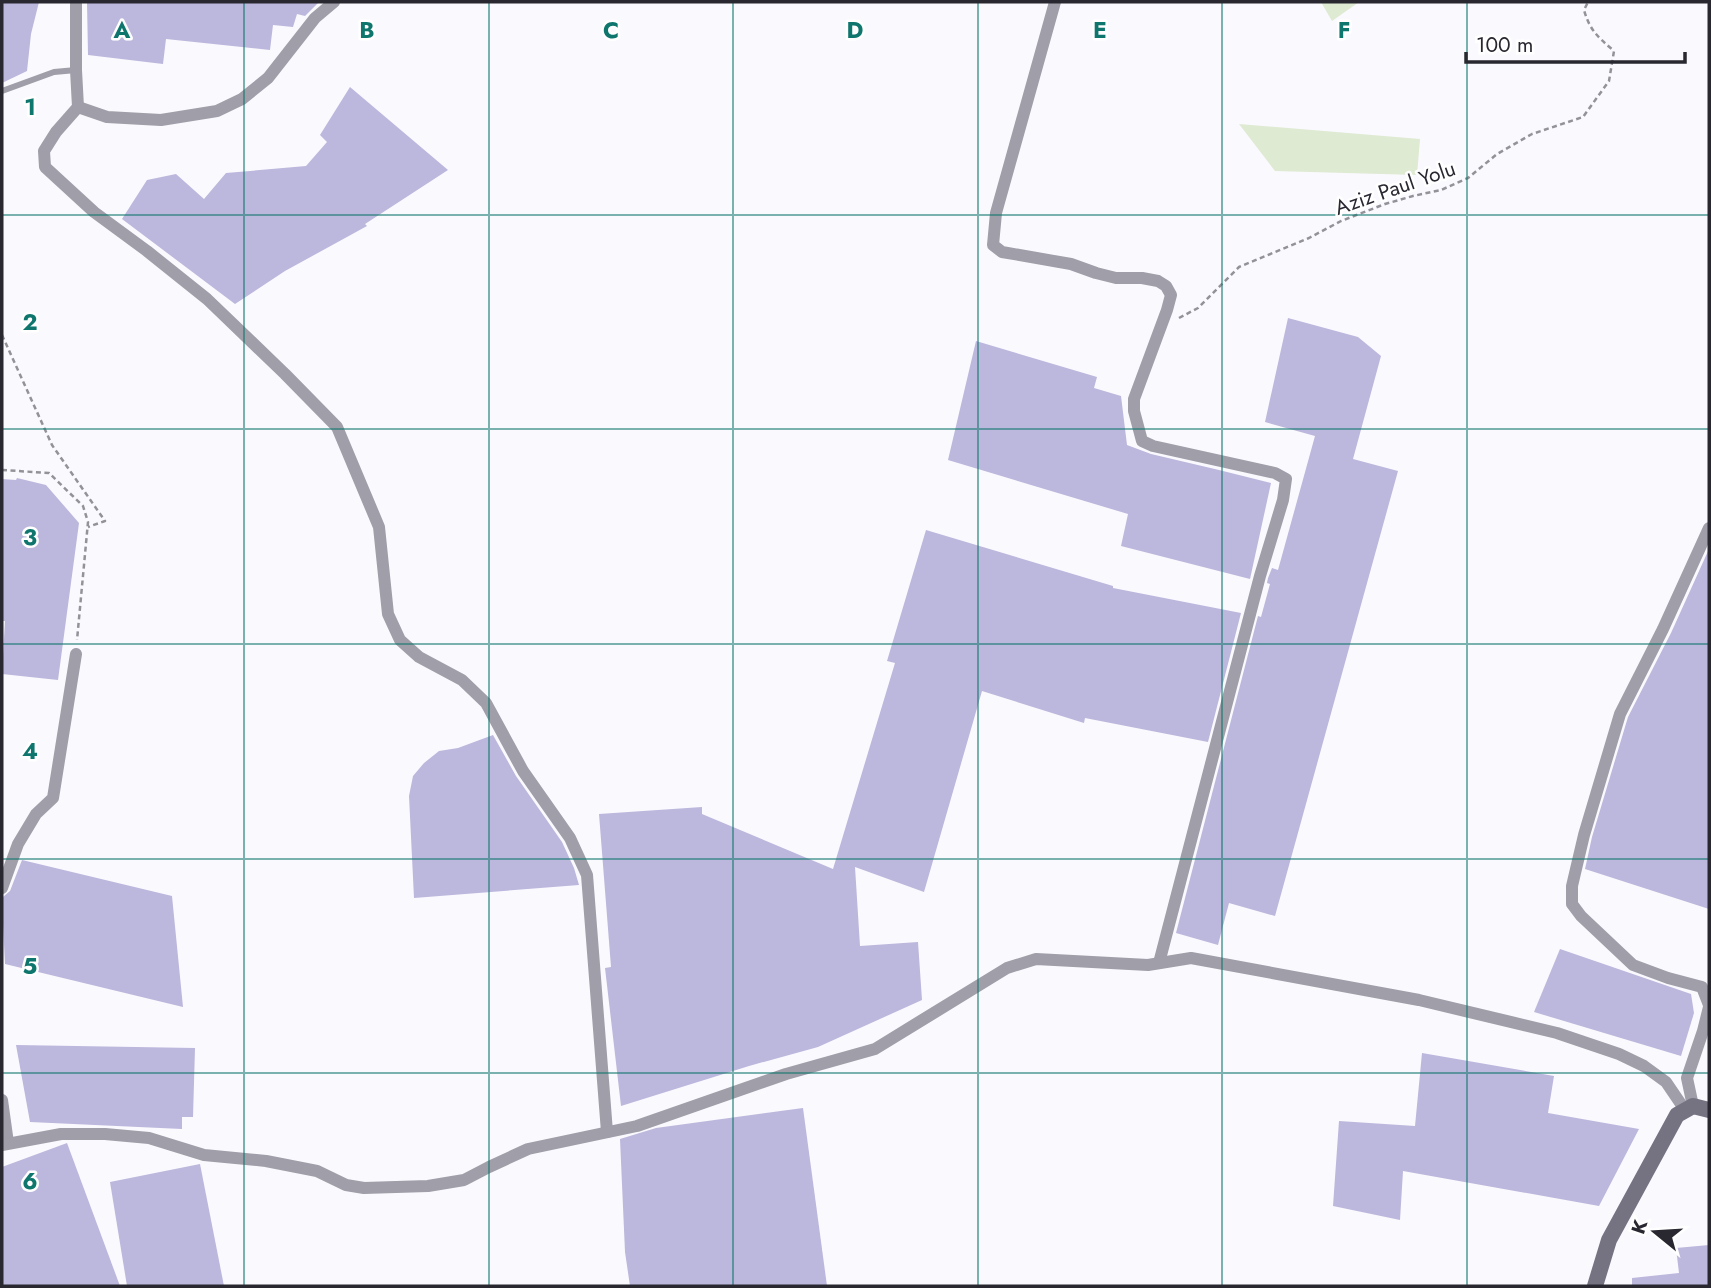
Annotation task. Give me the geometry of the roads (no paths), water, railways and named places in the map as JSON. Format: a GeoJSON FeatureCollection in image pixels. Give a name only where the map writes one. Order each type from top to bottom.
{"type":"FeatureCollection","features":[{"type":"Feature","properties":{"kind":"street"},"geometry":{"type":"LineString","coordinates":[[76,2],[78,107],[56,132],[44,151],[45,167],[94,212],[207,299],[337,427],[379,527],[388,614],[400,640],[419,657],[462,680],[486,703],[523,772],[570,838],[587,875],[607,1132]]}},
{"type":"Feature","properties":{"kind":"street"},"geometry":{"type":"LineString","coordinates":[[78,107],[107,117],[160,120],[217,111],[242,99],[268,78],[315,18],[334,2]]}},
{"type":"Feature","properties":{"kind":"street"},"geometry":{"type":"LineString","coordinates":[[1055,2],[996,213],[993,245],[1002,252],[1071,264],[1116,278],[1158,281],[1166,286],[1171,295],[1134,399],[1134,411],[1142,440],[1153,446],[1262,470],[1286,479],[1283,500],[1260,576],[1159,963]]}},
{"type":"Feature","properties":{"kind":"street"},"geometry":{"type":"LineString","coordinates":[[1696,1109],[1687,1078],[1709,1006],[1702,988],[1633,965],[1581,916],[1572,904],[1572,886],[1584,835],[1620,714],[1709,528]]}},
{"type":"Feature","properties":{"kind":"street"},"geometry":{"type":"LineString","coordinates":[[2,888],[18,844],[36,814],[53,798],[76,654]]}},
{"type":"Feature","properties":{"kind":"street"},"geometry":{"type":"LineString","coordinates":[[2,1100],[5,1144],[61,1134],[105,1133],[149,1139],[204,1155],[266,1161],[317,1171],[346,1185],[364,1188],[428,1186],[464,1180],[528,1149],[637,1126],[786,1074],[875,1049],[1007,968],[1036,959],[1148,965],[1191,958],[1419,1000],[1557,1033],[1619,1054],[1644,1066],[1696,1109]]}},
{"type":"Feature","properties":{"kind":"street"},"geometry":{"type":"LineString","coordinates":[[1595,1286],[1609,1240],[1677,1115],[1696,1109]]}},
{"type":"Feature","properties":{"kind":"lane"},"geometry":{"type":"LineString","coordinates":[[2,92],[54,72],[76,70]]}}]}
